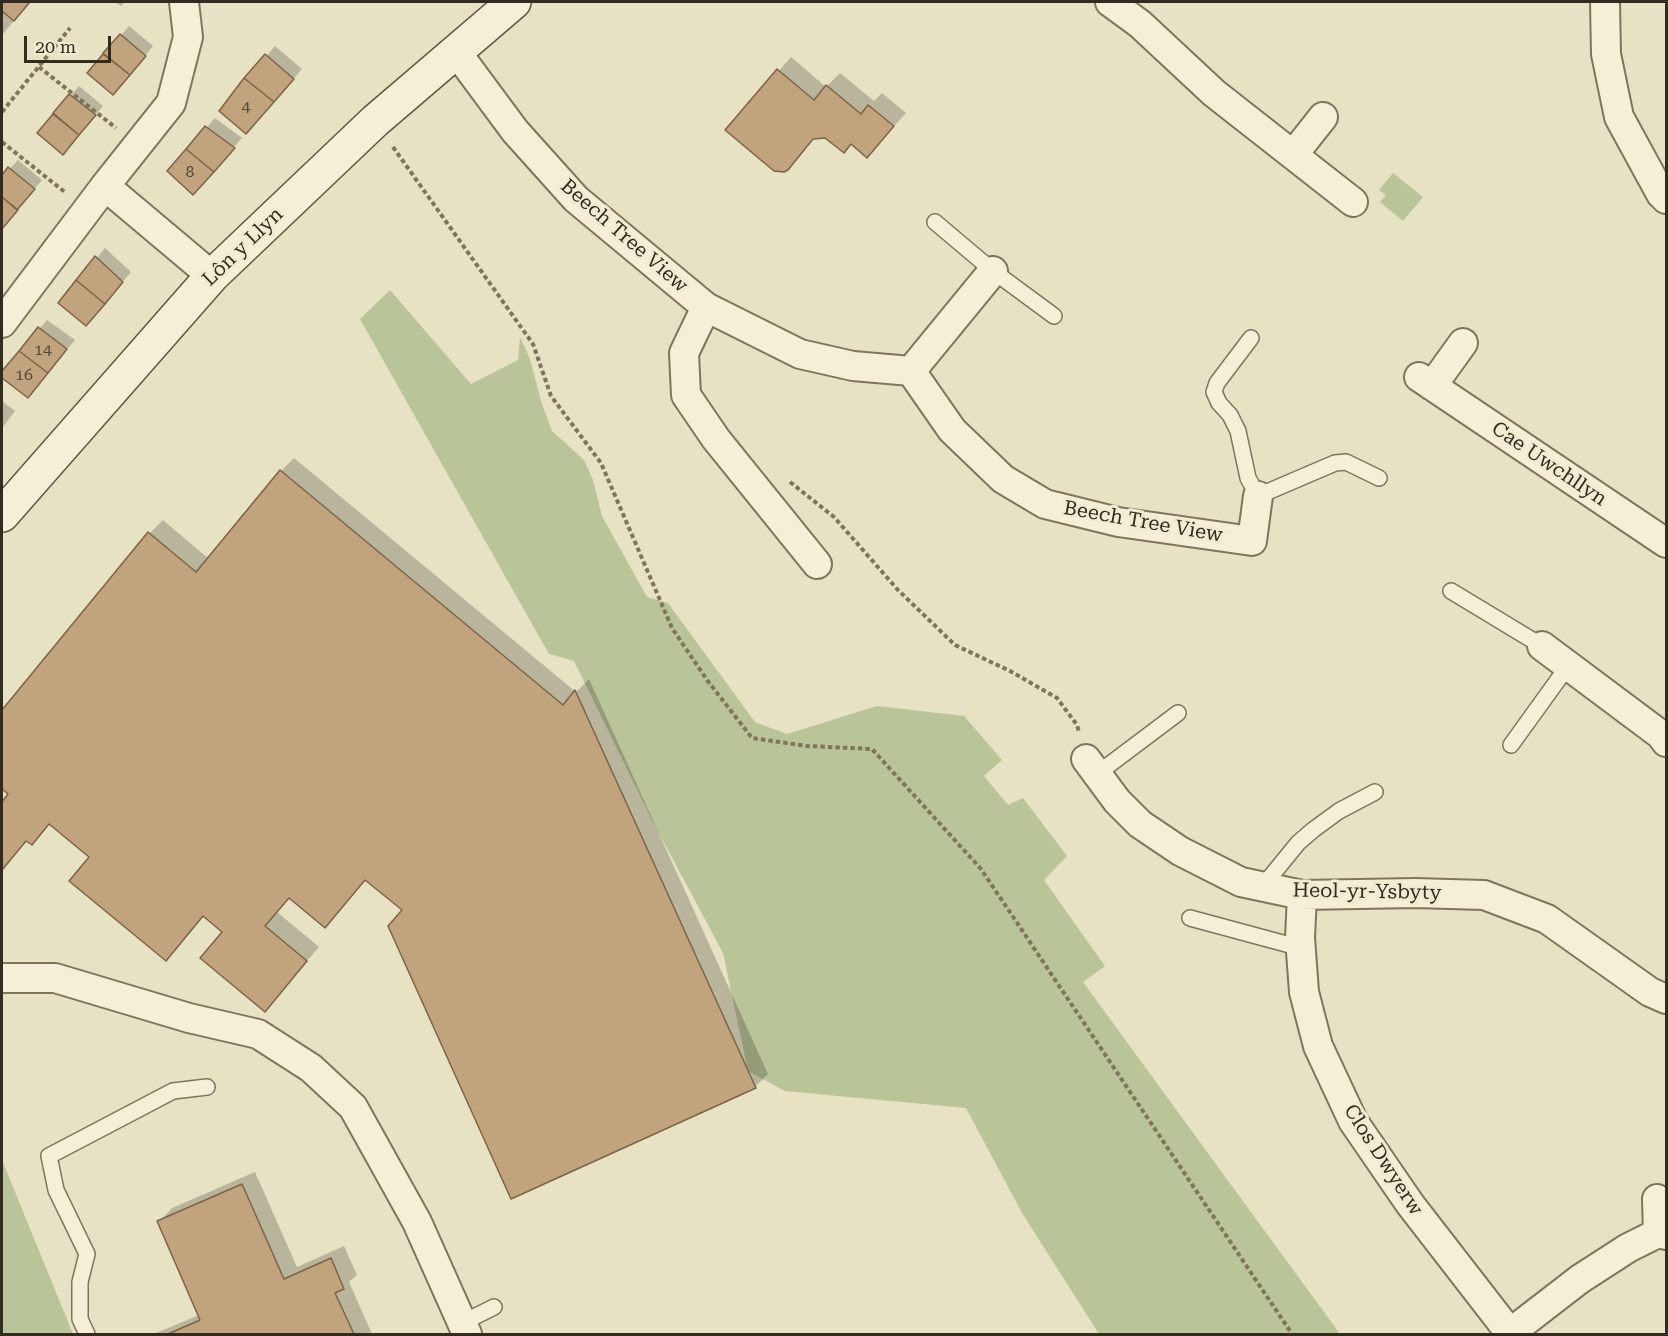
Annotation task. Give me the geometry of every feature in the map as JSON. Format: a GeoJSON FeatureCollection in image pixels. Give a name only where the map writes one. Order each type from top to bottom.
{"type":"FeatureCollection","features":[{"type":"Feature","properties":{"kind":"street"},"geometry":{"type":"LineString","coordinates":[[2,323],[171,103],[188,37],[184,2]]}},
{"type":"Feature","properties":{"kind":"street"},"geometry":{"type":"LineString","coordinates":[[1110,2],[1140,24],[1214,93],[1353,202]]}},
{"type":"Feature","properties":{"kind":"street"},"geometry":{"type":"LineString","coordinates":[[1605,2],[1606,54],[1619,117],[1661,194],[1666,199]]}},
{"type":"Feature","properties":{"kind":"street","name":"Lôn y Llyn"},"geometry":{"type":"LineString","coordinates":[[2,515],[212,276],[375,121],[512,3]]}},
{"type":"Feature","properties":{"kind":"street","name":"Beech Tree View"},"geometry":{"type":"LineString","coordinates":[[455,50],[514,131],[576,199],[706,307],[800,354],[853,366],[911,371],[952,430],[1004,479],[1045,504],[1119,522],[1252,541],[1258,496]]}},
{"type":"Feature","properties":{"kind":"street"},"geometry":{"type":"LineString","coordinates":[[1293,155],[1323,117]]}},
{"type":"Feature","properties":{"kind":"street"},"geometry":{"type":"LineString","coordinates":[[105,186],[212,276]]}},
{"type":"Feature","properties":{"kind":"street"},"geometry":{"type":"LineString","coordinates":[[911,371],[993,271]]}},
{"type":"Feature","properties":{"kind":"street","name":"Beech Tree View"},"geometry":{"type":"LineString","coordinates":[[706,307],[684,353],[686,395],[716,439],[817,564]]}},
{"type":"Feature","properties":{"kind":"street","name":"Cae Uwchllyn"},"geometry":{"type":"LineString","coordinates":[[1463,343],[1426,381],[1666,543]]}},
{"type":"Feature","properties":{"kind":"street"},"geometry":{"type":"LineString","coordinates":[[1542,646],[1661,735],[1666,742]]}},
{"type":"Feature","properties":{"kind":"street","name":"Heol-yr-Ysbyty"},"geometry":{"type":"LineString","coordinates":[[1091,767],[1117,801],[1140,824],[1180,851],[1242,882],[1302,895],[1415,893],[1484,895],[1547,919],[1650,992],[1666,999]]}},
{"type":"Feature","properties":{"kind":"street","name":"Clos Dwyerw"},"geometry":{"type":"LineString","coordinates":[[1302,895],[1301,948],[1304,992],[1318,1046],[1353,1121],[1410,1204],[1510,1334],[1580,1279],[1628,1248],[1662,1234],[1657,1199]]}},
{"type":"Feature","properties":{"kind":"street"},"geometry":{"type":"LineString","coordinates":[[2,978],[55,978],[189,1018],[258,1034],[311,1068],[353,1107],[417,1222],[464,1329]]}},
{"type":"Feature","properties":{"kind":"lane"},"geometry":{"type":"LineString","coordinates":[[935,222],[993,271],[1054,316]]}},
{"type":"Feature","properties":{"kind":"lane"},"geometry":{"type":"LineString","coordinates":[[1251,338],[1217,383],[1214,392],[1238,431],[1248,478],[1258,496],[1335,463],[1346,462],[1379,478]]}},
{"type":"Feature","properties":{"kind":"lane"},"geometry":{"type":"LineString","coordinates":[[1451,591],[1542,646]]}},
{"type":"Feature","properties":{"kind":"lane"},"geometry":{"type":"LineString","coordinates":[[1511,745],[1568,666]]}},
{"type":"Feature","properties":{"kind":"lane"},"geometry":{"type":"LineString","coordinates":[[1091,767],[1178,713]]}},
{"type":"Feature","properties":{"kind":"lane"},"geometry":{"type":"LineString","coordinates":[[1263,886],[1298,843],[1313,830],[1340,811],[1375,792]]}},
{"type":"Feature","properties":{"kind":"lane"},"geometry":{"type":"LineString","coordinates":[[1190,918],[1301,948]]}},
{"type":"Feature","properties":{"kind":"lane"},"geometry":{"type":"LineString","coordinates":[[87,1335],[80,1319],[80,1282],[87,1254],[56,1190],[49,1156],[173,1091],[207,1087]]}},
{"type":"Feature","properties":{"kind":"lane"},"geometry":{"type":"LineString","coordinates":[[464,1329],[494,1307]]}},
{"type":"Feature","properties":{"kind":"path"},"geometry":{"type":"LineString","coordinates":[[2,112],[69,28]]}},
{"type":"Feature","properties":{"kind":"path"},"geometry":{"type":"LineString","coordinates":[[39,67],[137,145]]}},
{"type":"Feature","properties":{"kind":"path"},"geometry":{"type":"LineString","coordinates":[[375,121],[532,344],[551,396],[601,463],[672,628],[707,680],[752,738],[807,746],[872,749],[981,869],[1292,1335]]}},
{"type":"Feature","properties":{"kind":"path"},"geometry":{"type":"LineString","coordinates":[[2,142],[88,210]]}},
{"type":"Feature","properties":{"kind":"path"},"geometry":{"type":"LineString","coordinates":[[790,482],[834,517],[898,590],[955,645],[1010,671],[1057,698],[1077,726],[1091,767]]}},
{"type":"Feature","properties":{"kind":"green space"},"geometry":{"type":"Polygon","coordinates":[[[1393,173],[1423,197],[1403,221],[1380,202],[1386,195],[1379,190],[1393,173]]]}},
{"type":"Feature","properties":{"kind":"green space"},"geometry":{"type":"Polygon","coordinates":[[[390,290],[471,384],[518,360],[520,337],[530,359],[552,431],[584,460],[593,480],[602,516],[647,597],[668,603],[755,722],[787,734],[877,706],[964,716],[1002,760],[984,776],[1008,805],[1023,798],[1067,856],[1044,880],[1105,966],[1083,982],[1340,1334],[1099,1334],[1022,1213],[966,1108],[785,1091],[748,1071],[723,953],[654,824],[574,661],[549,654],[360,319],[390,290]]]}},
{"type":"Feature","properties":{"kind":"green space"},"geometry":{"type":"Polygon","coordinates":[[[2,1160],[73,1334],[2,1334],[2,1160]]]}},
{"type":"Feature","properties":{"kind":"building"},"geometry":{"type":"Polygon","coordinates":[[[2,2],[30,2],[14,21],[2,11],[2,2]]]}},
{"type":"Feature","properties":{"kind":"building"},"geometry":{"type":"Polygon","coordinates":[[[120,34],[146,56],[130,75],[103,53],[120,34]]]}},
{"type":"Feature","properties":{"kind":"building"},"geometry":{"type":"Polygon","coordinates":[[[103,54],[130,75],[113,95],[87,73],[103,54]]]}},
{"type":"Feature","properties":{"kind":"building"},"geometry":{"type":"Polygon","coordinates":[[[265,54],[294,79],[274,102],[244,78],[265,54]]]}},
{"type":"Feature","properties":{"kind":"building"},"geometry":{"type":"Polygon","coordinates":[[[777,69],[814,100],[826,85],[861,114],[868,105],[894,126],[867,158],[851,144],[844,153],[825,138],[813,139],[788,170],[774,171],[725,130],[777,69]]]}},
{"type":"Feature","properties":{"kind":"building"},"geometry":{"type":"Polygon","coordinates":[[[244,78],[274,102],[246,134],[219,111],[244,78]]]}},
{"type":"Feature","properties":{"kind":"building"},"geometry":{"type":"Polygon","coordinates":[[[69,94],[96,115],[79,135],[53,113],[69,94]]]}},
{"type":"Feature","properties":{"kind":"building"},"geometry":{"type":"Polygon","coordinates":[[[53,114],[79,135],[63,155],[37,133],[53,114]]]}},
{"type":"Feature","properties":{"kind":"building"},"geometry":{"type":"Polygon","coordinates":[[[205,126],[235,148],[214,172],[186,149],[205,126]]]}},
{"type":"Feature","properties":{"kind":"building"},"geometry":{"type":"Polygon","coordinates":[[[186,149],[214,172],[193,195],[167,171],[186,149]]]}},
{"type":"Feature","properties":{"kind":"building"},"geometry":{"type":"Polygon","coordinates":[[[8,167],[35,189],[17,210],[2,197],[2,175],[8,167]]]}},
{"type":"Feature","properties":{"kind":"building"},"geometry":{"type":"Polygon","coordinates":[[[2,197],[18,210],[2,229],[2,197]]]}},
{"type":"Feature","properties":{"kind":"building"},"geometry":{"type":"Polygon","coordinates":[[[95,256],[123,282],[105,304],[76,280],[95,256]]]}},
{"type":"Feature","properties":{"kind":"building"},"geometry":{"type":"Polygon","coordinates":[[[76,280],[105,304],[86,326],[58,303],[76,280]]]}},
{"type":"Feature","properties":{"kind":"building"},"geometry":{"type":"Polygon","coordinates":[[[38,327],[67,349],[48,373],[19,351],[38,327]]]}},
{"type":"Feature","properties":{"kind":"building"},"geometry":{"type":"Polygon","coordinates":[[[19,351],[48,373],[28,398],[2,378],[2,371],[19,351]]]}},
{"type":"Feature","properties":{"kind":"building"},"geometry":{"type":"Polygon","coordinates":[[[280,470],[563,705],[575,690],[756,1088],[511,1199],[388,926],[402,910],[365,880],[325,928],[289,898],[265,926],[307,961],[265,1012],[200,958],[222,932],[203,916],[166,961],[69,881],[89,857],[49,824],[32,845],[26,841],[2,870],[2,802],[8,794],[2,789],[2,710],[148,532],[196,572],[280,470]]]}},
{"type":"Feature","properties":{"kind":"building"},"geometry":{"type":"Polygon","coordinates":[[[242,1184],[284,1279],[331,1258],[344,1289],[335,1293],[354,1334],[168,1334],[200,1320],[157,1221],[242,1184]]]}}]}
